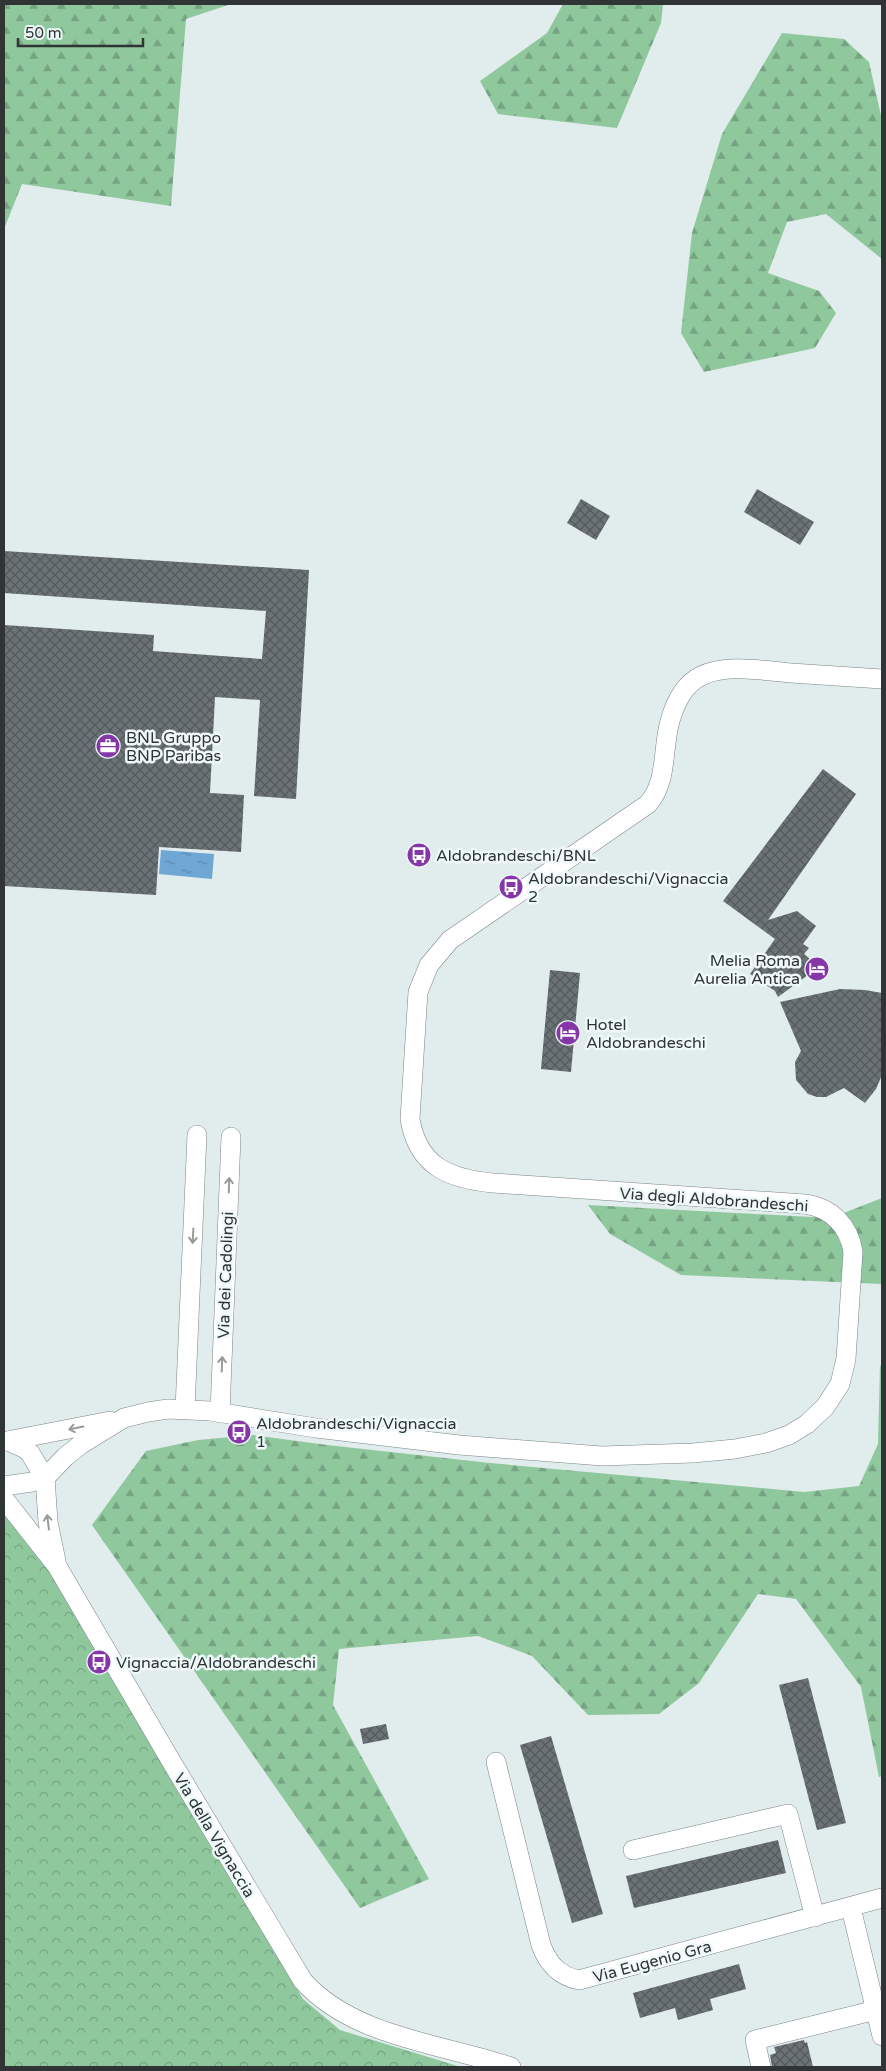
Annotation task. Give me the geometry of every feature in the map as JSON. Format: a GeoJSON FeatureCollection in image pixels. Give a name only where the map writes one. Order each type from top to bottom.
{"type":"FeatureCollection","features":[{"type":"Feature","properties":{"kind":"street","name":"Via degli Aldobrandeschi"},"geometry":{"type":"LineString","coordinates":[[45,1478],[65,1457],[80,1445],[124,1418],[157,1410],[185,1409],[220,1413],[316,1428],[459,1445],[628,1456],[693,1453],[755,1446],[789,1435],[807,1424],[825,1407],[840,1384],[846,1359],[853,1252],[850,1238],[841,1223],[827,1211],[805,1204],[493,1184],[467,1181],[445,1172],[432,1163],[421,1150],[414,1136],[410,1119],[418,992],[422,978],[429,965],[450,940],[648,804],[655,797],[661,781],[669,724],[674,707],[682,692],[694,681],[708,673],[742,670],[882,679]]}},
{"type":"Feature","properties":{"kind":"street","name":"Via dei Cadolingi"},"geometry":{"type":"LineString","coordinates":[[185,1409],[197,1135]]}},
{"type":"Feature","properties":{"kind":"street","name":"Via dei Cadolingi"},"geometry":{"type":"LineString","coordinates":[[220,1413],[230,1137]]}},
{"type":"Feature","properties":{"kind":"street"},"geometry":{"type":"LineString","coordinates":[[5,1443],[124,1418]]}},
{"type":"Feature","properties":{"kind":"street"},"geometry":{"type":"LineString","coordinates":[[5,1443],[24,1448],[30,1453],[45,1478],[48,1522],[57,1566]]}},
{"type":"Feature","properties":{"kind":"street"},"geometry":{"type":"LineString","coordinates":[[4,1486],[45,1478]]}},
{"type":"Feature","properties":{"kind":"street","name":"Via della Vignaccia"},"geometry":{"type":"LineString","coordinates":[[4,1499],[57,1566],[226,1854],[303,1981],[313,1993],[340,2011],[369,2025],[511,2067]]}},
{"type":"Feature","properties":{"kind":"street","name":"Via Eugenio Gra"},"geometry":{"type":"LineString","coordinates":[[496,1762],[541,1945],[551,1964],[567,1977],[579,1980],[882,1898]]}},
{"type":"Feature","properties":{"kind":"street"},"geometry":{"type":"LineString","coordinates":[[633,1850],[788,1814],[815,1917]]}},
{"type":"Feature","properties":{"kind":"street"},"geometry":{"type":"LineString","coordinates":[[850,1908],[882,2036]]}},
{"type":"Feature","properties":{"kind":"street"},"geometry":{"type":"LineString","coordinates":[[761,2067],[755,2040],[876,2010]]}},
{"type":"Feature","properties":{"kind":"green space"},"geometry":{"type":"Polygon","coordinates":[[[4,4],[231,4],[186,19],[171,206],[22,184],[4,229],[4,4]]]}},
{"type":"Feature","properties":{"kind":"green space"},"geometry":{"type":"Polygon","coordinates":[[[563,4],[663,4],[661,23],[617,128],[498,114],[480,81],[547,33],[563,4]]]}},
{"type":"Feature","properties":{"kind":"green space"},"geometry":{"type":"Polygon","coordinates":[[[782,33],[844,39],[869,62],[882,120],[882,259],[826,214],[787,222],[768,273],[819,291],[836,313],[815,348],[704,372],[681,333],[692,233],[722,134],[782,33]]]}},
{"type":"Feature","properties":{"kind":"green space"},"geometry":{"type":"Polygon","coordinates":[[[882,1198],[882,1284],[681,1275],[610,1234],[588,1205],[831,1218],[882,1198]]]}},
{"type":"Feature","properties":{"kind":"green space"},"geometry":{"type":"Polygon","coordinates":[[[882,1365],[882,1776],[879,1777],[861,1687],[796,1599],[758,1594],[699,1683],[659,1714],[588,1715],[532,1656],[478,1636],[339,1649],[333,1705],[429,1879],[360,1908],[92,1525],[146,1451],[198,1440],[253,1435],[490,1463],[804,1492],[859,1486],[878,1444],[880,1366],[882,1365]]]}},
{"type":"Feature","properties":{"kind":"green space"},"geometry":{"type":"Polygon","coordinates":[[[4,1513],[26,1533],[303,1999],[340,2030],[461,2067],[4,2067],[4,1513]]]}},
{"type":"Feature","properties":{"kind":"water"},"geometry":{"type":"Polygon","coordinates":[[[161,850],[214,854],[212,879],[159,874],[161,850]]]}},
{"type":"Feature","properties":{"kind":"building"},"geometry":{"type":"Polygon","coordinates":[[[757,489],[814,522],[800,545],[744,512],[757,489]]]}},
{"type":"Feature","properties":{"kind":"building"},"geometry":{"type":"Polygon","coordinates":[[[581,499],[610,516],[596,540],[567,523],[581,499]]]}},
{"type":"Feature","properties":{"kind":"building","name":"BNL Gruppo BNP Paribas"},"geometry":{"type":"Polygon","coordinates":[[[4,551],[309,570],[296,799],[254,796],[260,700],[215,697],[210,793],[244,795],[241,852],[159,847],[156,895],[4,886],[4,625],[154,635],[153,651],[262,659],[266,611],[4,593],[4,551]]]}},
{"type":"Feature","properties":{"kind":"building"},"geometry":{"type":"Polygon","coordinates":[[[823,769],[856,794],[768,920],[797,911],[816,926],[803,944],[809,948],[804,954],[811,960],[807,966],[812,972],[778,997],[775,991],[750,974],[775,939],[723,901],[823,769]]]}},
{"type":"Feature","properties":{"kind":"building"},"geometry":{"type":"Polygon","coordinates":[[[550,970],[580,973],[571,1072],[541,1069],[550,970]]]}},
{"type":"Feature","properties":{"kind":"building"},"geometry":{"type":"Polygon","coordinates":[[[840,989],[882,993],[882,1075],[876,1089],[865,1103],[844,1088],[826,1097],[808,1094],[796,1080],[795,1062],[801,1051],[780,1002],[840,989]]]}},
{"type":"Feature","properties":{"kind":"building"},"geometry":{"type":"Polygon","coordinates":[[[808,1678],[846,1823],[817,1830],[779,1685],[808,1678]]]}},
{"type":"Feature","properties":{"kind":"building"},"geometry":{"type":"Polygon","coordinates":[[[386,1724],[389,1739],[363,1744],[360,1729],[386,1724]]]}},
{"type":"Feature","properties":{"kind":"building"},"geometry":{"type":"Polygon","coordinates":[[[551,1736],[603,1914],[572,1923],[520,1745],[551,1736]]]}},
{"type":"Feature","properties":{"kind":"building"},"geometry":{"type":"Polygon","coordinates":[[[778,1840],[786,1873],[634,1908],[626,1876],[778,1840]]]}},
{"type":"Feature","properties":{"kind":"building"},"geometry":{"type":"Polygon","coordinates":[[[739,1964],[746,1989],[710,1999],[713,2010],[678,2020],[675,2008],[640,2018],[633,1993],[739,1964]]]}},
{"type":"Feature","properties":{"kind":"building"},"geometry":{"type":"Polygon","coordinates":[[[804,2040],[805,2043],[807,2042],[813,2067],[772,2067],[770,2055],[776,2053],[774,2047],[804,2040]]]}},
{"type":"Feature","properties":{"kind":"place","name":"BNL Gruppo BNP Paribas"},"geometry":{"type":"Point","coordinates":[108,746]}},
{"type":"Feature","properties":{"kind":"place","name":"Aldobrandeschi/BNL"},"geometry":{"type":"Point","coordinates":[419,855]}},
{"type":"Feature","properties":{"kind":"place","name":"Aldobrandeschi/Vignaccia 2"},"geometry":{"type":"Point","coordinates":[511,887]}},
{"type":"Feature","properties":{"kind":"place","name":"Melia Roma Aurelia Antica"},"geometry":{"type":"Point","coordinates":[817,969]}},
{"type":"Feature","properties":{"kind":"place","name":"Hotel Aldobrandeschi"},"geometry":{"type":"Point","coordinates":[568,1033]}},
{"type":"Feature","properties":{"kind":"place","name":"Aldobrandeschi/Vignaccia 1"},"geometry":{"type":"Point","coordinates":[239,1432]}},
{"type":"Feature","properties":{"kind":"place","name":"Vignaccia/Aldobrandeschi"},"geometry":{"type":"Point","coordinates":[99,1662]}}]}
